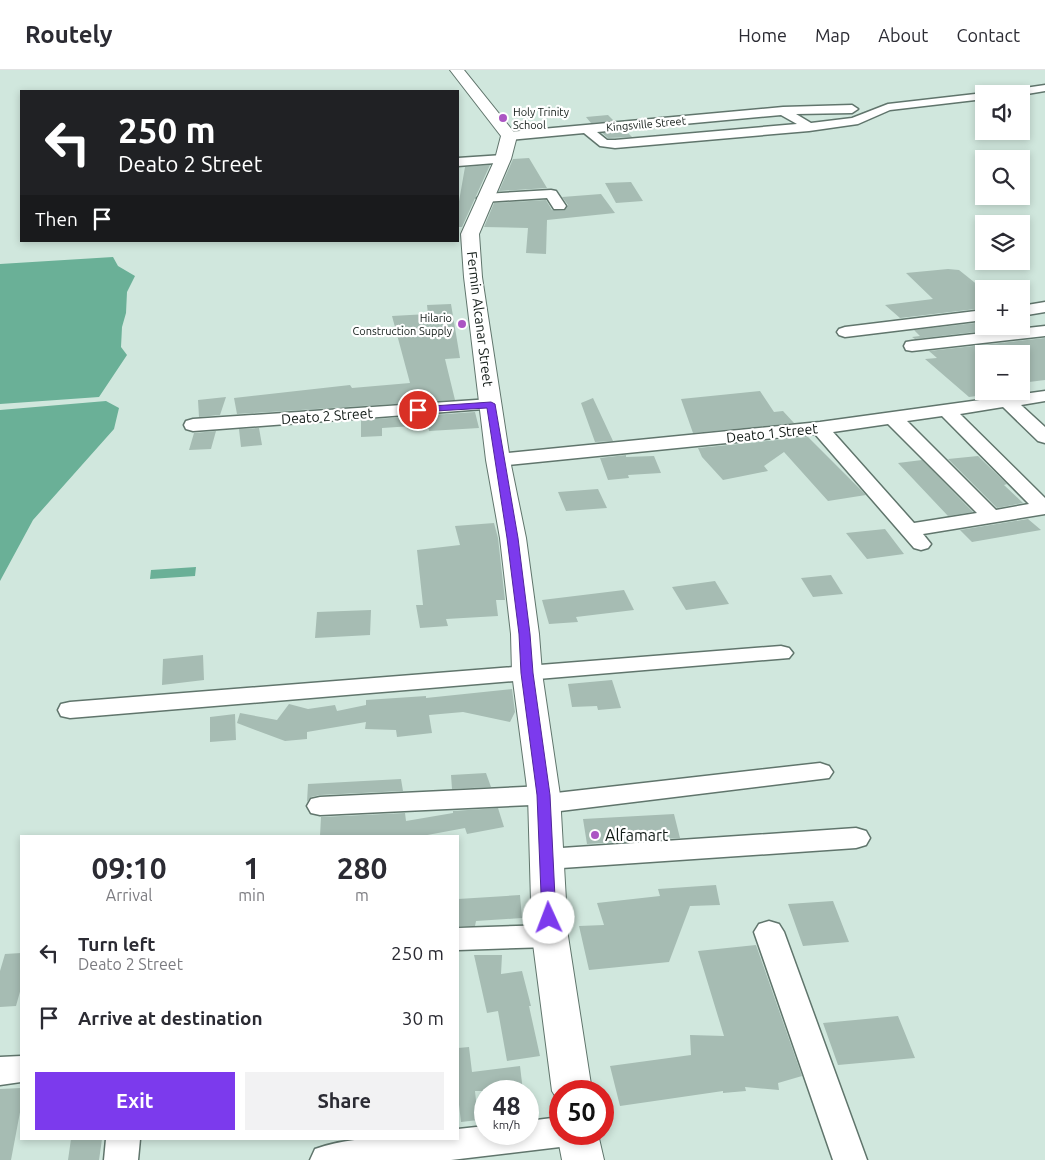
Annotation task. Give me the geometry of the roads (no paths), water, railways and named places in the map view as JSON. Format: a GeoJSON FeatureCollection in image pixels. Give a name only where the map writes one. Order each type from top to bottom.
{"type":"FeatureCollection","features":[{"type":"Feature","properties":{"kind":"main road"},"geometry":{"type":"LineString","coordinates":[[457,70],[506,148]]}},
{"type":"Feature","properties":{"kind":"main road","name":"Fermin Alcanar Street"},"geometry":{"type":"LineString","coordinates":[[506,148],[470,234],[473,277],[498,460],[513,538],[527,673],[544,799],[550,936],[570,1080]]}},
{"type":"Feature","properties":{"kind":"main road"},"geometry":{"type":"LineString","coordinates":[[580,1145],[583,1160]]}},
{"type":"Feature","properties":{"kind":"street"},"geometry":{"type":"LineString","coordinates":[[457,70],[462,70]]}},
{"type":"Feature","properties":{"kind":"street"},"geometry":{"type":"LineString","coordinates":[[1030,90],[1045,88]]}},
{"type":"Feature","properties":{"kind":"street"},"geometry":{"type":"LineString","coordinates":[[588,130],[604,143],[615,144],[809,127],[854,121],[874,112],[896,106],[975,97]]}},
{"type":"Feature","properties":{"kind":"street","name":"Kingsville Street"},"geometry":{"type":"LineString","coordinates":[[459,162],[506,148],[588,130],[783,111],[839,109],[874,112]]}},
{"type":"Feature","properties":{"kind":"street"},"geometry":{"type":"LineString","coordinates":[[783,111],[809,127]]}},
{"type":"Feature","properties":{"kind":"street"},"geometry":{"type":"LineString","coordinates":[[484,198],[551,194],[559,206]]}},
{"type":"Feature","properties":{"kind":"street"},"geometry":{"type":"LineString","coordinates":[[1030,310],[1045,307]]}},
{"type":"Feature","properties":{"kind":"street"},"geometry":{"type":"LineString","coordinates":[[845,332],[975,316]]}},
{"type":"Feature","properties":{"kind":"street"},"geometry":{"type":"LineString","coordinates":[[912,346],[1045,331]]}},
{"type":"Feature","properties":{"kind":"street","name":"Deato 1 Street"},"geometry":{"type":"LineString","coordinates":[[498,460],[820,428],[894,419],[1045,396]]}},
{"type":"Feature","properties":{"kind":"street"},"geometry":{"type":"LineString","coordinates":[[1008,402],[1044,435]]}},
{"type":"Feature","properties":{"kind":"street","name":"Deato 2 Street"},"geometry":{"type":"LineString","coordinates":[[193,425],[491,404]]}},
{"type":"Feature","properties":{"kind":"street"},"geometry":{"type":"LineString","coordinates":[[947,411],[1044,508]]}},
{"type":"Feature","properties":{"kind":"street"},"geometry":{"type":"LineString","coordinates":[[894,419],[990,515]]}},
{"type":"Feature","properties":{"kind":"street"},"geometry":{"type":"LineString","coordinates":[[820,428],[915,537],[990,515],[1044,508]]}},
{"type":"Feature","properties":{"kind":"street"},"geometry":{"type":"LineString","coordinates":[[70,710],[781,653]]}},
{"type":"Feature","properties":{"kind":"street"},"geometry":{"type":"LineString","coordinates":[[320,806],[544,799],[820,772]]}},
{"type":"Feature","properties":{"kind":"street"},"geometry":{"type":"LineString","coordinates":[[547,859],[856,838]]}},
{"type":"Feature","properties":{"kind":"street"},"geometry":{"type":"LineString","coordinates":[[769,932],[850,1160]]}},
{"type":"Feature","properties":{"kind":"street"},"geometry":{"type":"LineString","coordinates":[[459,939],[550,936]]}},
{"type":"Feature","properties":{"kind":"street"},"geometry":{"type":"LineString","coordinates":[[0,1071],[20,1069]]}},
{"type":"Feature","properties":{"kind":"street"},"geometry":{"type":"LineString","coordinates":[[327,1160],[549,1133]]}},
{"type":"Feature","properties":{"kind":"street"},"geometry":{"type":"LineString","coordinates":[[121,1160],[123,1140]]}},
{"type":"Feature","properties":{"kind":"place","name":"Holy Trinity School"},"geometry":{"type":"Point","coordinates":[503,118]}},
{"type":"Feature","properties":{"kind":"place","name":"Hilario Construction Supply"},"geometry":{"type":"Point","coordinates":[462,324]}},
{"type":"Feature","properties":{"kind":"place","name":"Alfamart"},"geometry":{"type":"Point","coordinates":[595,835]}}]}
